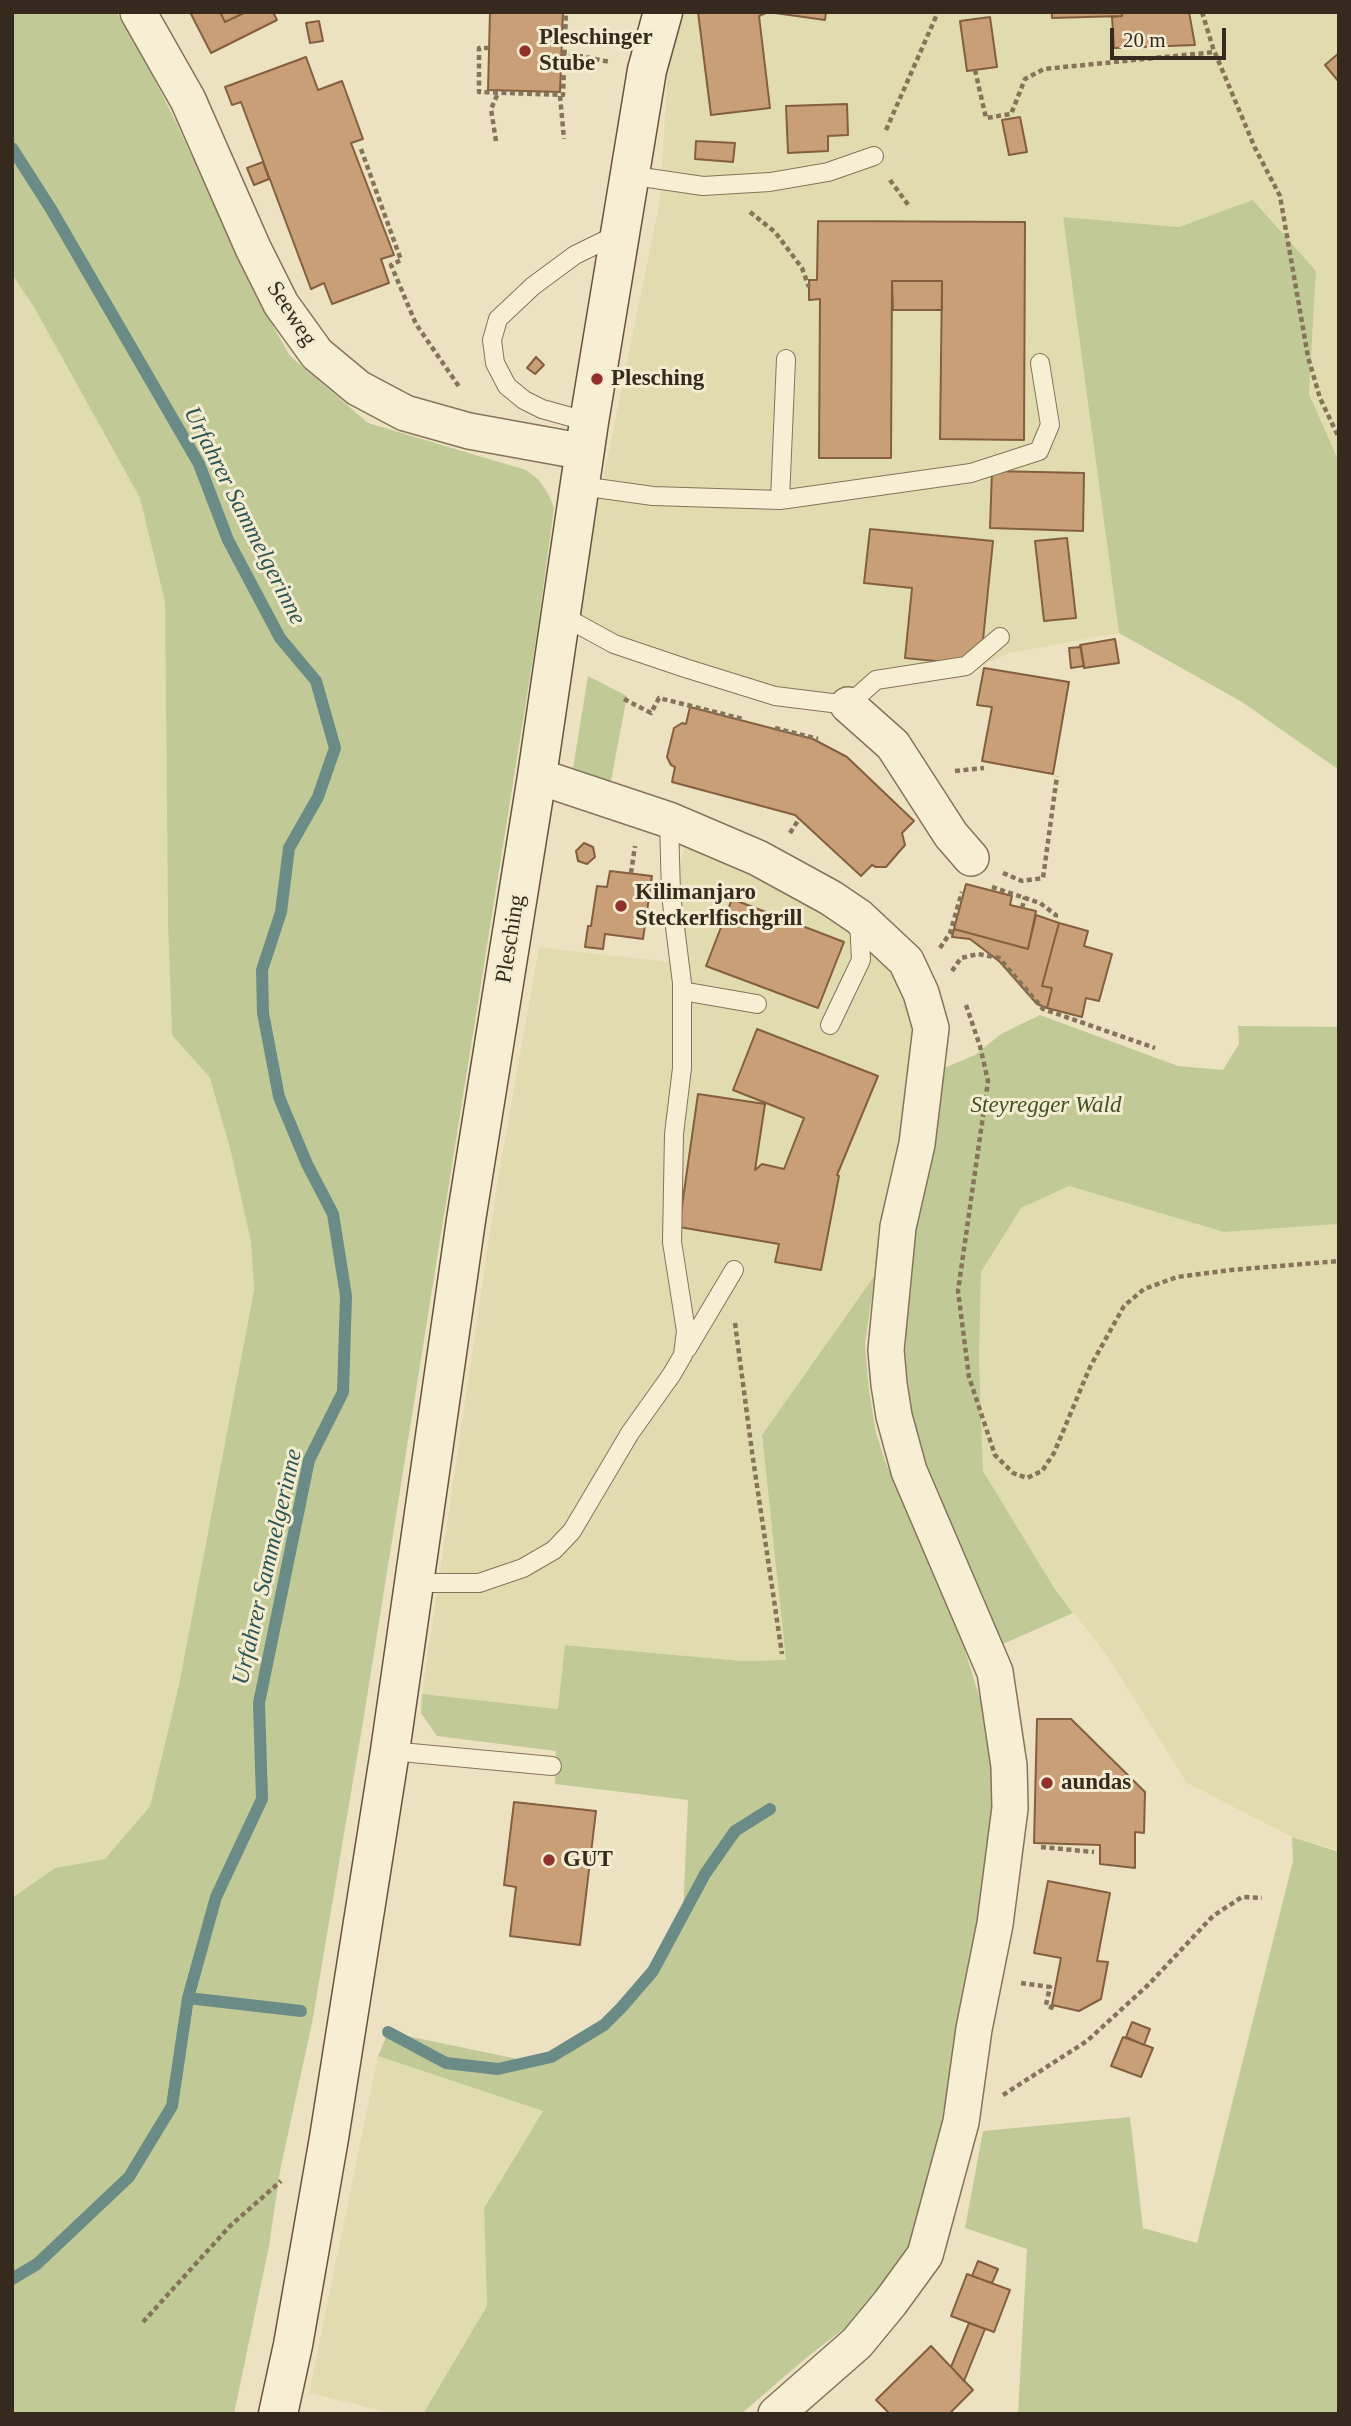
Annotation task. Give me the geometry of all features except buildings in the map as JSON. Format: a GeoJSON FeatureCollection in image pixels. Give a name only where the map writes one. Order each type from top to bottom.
{"type":"FeatureCollection","features":[{"type":"Feature","properties":{"kind":"main road","name":"Plesching"},"geometry":{"type":"LineString","coordinates":[[278,2414],[293,2345],[329,2138],[390,1751],[466,1220],[537,776],[628,175],[649,59],[663,12]]}},
{"type":"Feature","properties":{"kind":"street","name":"Seeweg"},"geometry":{"type":"LineString","coordinates":[[138,12],[188,100],[253,248],[281,304],[317,354],[358,388],[405,413],[469,431],[585,453]]}},
{"type":"Feature","properties":{"kind":"street"},"geometry":{"type":"LineString","coordinates":[[848,705],[893,745],[951,835],[971,858]]}},
{"type":"Feature","properties":{"kind":"street"},"geometry":{"type":"LineString","coordinates":[[537,776],[669,820],[758,858],[831,898],[859,917],[906,961],[921,993],[931,1028],[917,1144],[898,1227],[886,1350],[888,1384],[909,1471],[995,1672],[1009,1766],[1010,1808],[995,1924],[961,2122],[925,2255],[890,2304],[857,2343],[776,2414]]}},
{"type":"Feature","properties":{"kind":"lane"},"geometry":{"type":"LineString","coordinates":[[628,175],[703,186],[770,182],[828,172],[874,156]]}},
{"type":"Feature","properties":{"kind":"lane"},"geometry":{"type":"LineString","coordinates":[[620,233],[575,255],[533,286],[498,319],[492,340],[495,363],[507,386],[524,400],[542,409],[585,453],[653,496],[780,500],[971,473],[1039,451],[1050,425],[1040,363]]}},
{"type":"Feature","properties":{"kind":"lane"},"geometry":{"type":"LineString","coordinates":[[780,500],[786,359]]}},
{"type":"Feature","properties":{"kind":"lane"},"geometry":{"type":"LineString","coordinates":[[561,615],[614,644],[685,668],[775,696],[848,705],[876,680],[966,666],[1000,637]]}},
{"type":"Feature","properties":{"kind":"lane"},"geometry":{"type":"LineString","coordinates":[[669,820],[671,895],[682,990],[682,1068],[674,1134],[672,1242],[686,1331],[683,1355]]}},
{"type":"Feature","properties":{"kind":"lane"},"geometry":{"type":"LineString","coordinates":[[830,1025],[861,961],[859,917]]}},
{"type":"Feature","properties":{"kind":"lane"},"geometry":{"type":"LineString","coordinates":[[682,990],[757,1004]]}},
{"type":"Feature","properties":{"kind":"lane"},"geometry":{"type":"LineString","coordinates":[[414,1583],[479,1583],[523,1568],[554,1550],[572,1531],[630,1433],[672,1374],[734,1270]]}},
{"type":"Feature","properties":{"kind":"lane"},"geometry":{"type":"LineString","coordinates":[[390,1751],[552,1766]]}},
{"type":"Feature","properties":{"kind":"path"},"geometry":{"type":"LineString","coordinates":[[564,139],[560,96],[563,95],[566,12]]}},
{"type":"Feature","properties":{"kind":"path"},"geometry":{"type":"LineString","coordinates":[[874,156],[938,12]]}},
{"type":"Feature","properties":{"kind":"path"},"geometry":{"type":"LineString","coordinates":[[1202,12],[1215,52],[1255,148],[1280,196],[1308,357],[1321,398],[1339,438]]}},
{"type":"Feature","properties":{"kind":"path"},"geometry":{"type":"LineString","coordinates":[[489,48],[479,48],[478,92],[560,96]]}},
{"type":"Feature","properties":{"kind":"path"},"geometry":{"type":"LineString","coordinates":[[975,70],[986,118],[1011,114],[1026,79],[1044,69],[1215,52]]}},
{"type":"Feature","properties":{"kind":"path"},"geometry":{"type":"LineString","coordinates":[[563,55],[575,55]]}},
{"type":"Feature","properties":{"kind":"path"},"geometry":{"type":"LineString","coordinates":[[496,141],[491,109],[498,93]]}},
{"type":"Feature","properties":{"kind":"path"},"geometry":{"type":"LineString","coordinates":[[362,149],[401,260],[391,265],[416,324],[469,402],[469,431]]}},
{"type":"Feature","properties":{"kind":"path"},"geometry":{"type":"LineString","coordinates":[[742,206],[775,232],[802,268],[809,287]]}},
{"type":"Feature","properties":{"kind":"path"},"geometry":{"type":"LineString","coordinates":[[624,699],[651,713],[659,698],[674,702]]}},
{"type":"Feature","properties":{"kind":"path"},"geometry":{"type":"LineString","coordinates":[[948,768],[957,772],[984,768]]}},
{"type":"Feature","properties":{"kind":"path"},"geometry":{"type":"LineString","coordinates":[[971,858],[1022,881],[1043,878],[1057,776]]}},
{"type":"Feature","properties":{"kind":"path"},"geometry":{"type":"LineString","coordinates":[[1022,908],[1024,897],[1040,903],[1056,915],[1055,921]]}},
{"type":"Feature","properties":{"kind":"path"},"geometry":{"type":"LineString","coordinates":[[906,961],[933,969],[947,979],[961,958],[978,954],[999,958],[1043,1009],[1155,1048]]}},
{"type":"Feature","properties":{"kind":"path"},"geometry":{"type":"LineString","coordinates":[[960,994],[970,1013],[988,1081],[958,1291],[970,1377],[995,1455],[1013,1473],[1027,1478],[1042,1472],[1054,1453],[1090,1367],[1124,1306],[1144,1289],[1190,1275],[1339,1261]]}},
{"type":"Feature","properties":{"kind":"path"},"geometry":{"type":"LineString","coordinates":[[719,1294],[737,1326],[752,1452],[782,1654]]}},
{"type":"Feature","properties":{"kind":"path"},"geometry":{"type":"LineString","coordinates":[[1030,1846],[1094,1852]]}},
{"type":"Feature","properties":{"kind":"path"},"geometry":{"type":"LineString","coordinates":[[961,2122],[1087,2041],[1148,1985],[1213,1916],[1242,1897],[1262,1898]]}},
{"type":"Feature","properties":{"kind":"path"},"geometry":{"type":"LineString","coordinates":[[1017,1982],[1050,1987],[1046,2005],[1055,2009]]}},
{"type":"Feature","properties":{"kind":"path"},"geometry":{"type":"LineString","coordinates":[[143,2322],[230,2226],[329,2138]]}},
{"type":"Feature","properties":{"kind":"shaded area"},"geometry":{"type":"Polygon","coordinates":[[[683,12],[1339,12],[1339,462],[1309,394],[1316,271],[1254,200],[1179,227],[1064,217],[1119,633],[1010,653],[964,672],[877,687],[827,703],[614,644],[576,612],[660,200],[668,67],[683,12]]]}},
{"type":"Feature","properties":{"kind":"shaded area"},"geometry":{"type":"Polygon","coordinates":[[[12,274],[35,309],[140,498],[165,602],[168,923],[172,1034],[210,1078],[231,1152],[251,1242],[254,1290],[179,1685],[150,1806],[105,1859],[55,1868],[12,1898],[12,274]]]}},
{"type":"Feature","properties":{"kind":"shaded area"},"geometry":{"type":"Polygon","coordinates":[[[686,840],[810,899],[896,969],[909,1011],[915,1052],[875,1275],[762,1435],[786,1660],[742,1661],[565,1645],[559,1709],[422,1694],[497,1184],[539,947],[668,962],[678,875],[686,840]]]}},
{"type":"Feature","properties":{"kind":"shaded area"},"geometry":{"type":"Polygon","coordinates":[[[1069,1186],[1224,1232],[1339,1224],[1339,1850],[1292,1837],[1187,1783],[1106,1654],[1056,1591],[983,1471],[979,1361],[981,1272],[1021,1207],[1069,1186]]]}},
{"type":"Feature","properties":{"kind":"shaded area"},"geometry":{"type":"Polygon","coordinates":[[[378,2056],[543,2111],[484,2208],[487,2306],[423,2414],[395,2414],[309,2393],[378,2056]]]}},
{"type":"Feature","properties":{"kind":"green space"},"geometry":{"type":"Polygon","coordinates":[[[12,12],[116,12],[137,45],[174,118],[256,296],[290,356],[368,423],[526,470],[538,479],[554,508],[537,633],[363,1722],[312,2023],[280,2171],[269,2246],[234,2414],[12,2414],[12,1898],[55,1868],[105,1859],[150,1806],[179,1685],[254,1290],[251,1242],[231,1152],[210,1078],[172,1035],[168,923],[165,602],[140,498],[35,309],[12,274],[12,12]]]}},
{"type":"Feature","properties":{"kind":"green space"},"geometry":{"type":"Polygon","coordinates":[[[1253,200],[1316,271],[1309,394],[1339,462],[1339,770],[1242,702],[1119,633],[1063,217],[1179,227],[1253,200]]]}},
{"type":"Feature","properties":{"kind":"green space"},"geometry":{"type":"Polygon","coordinates":[[[588,676],[627,696],[611,781],[573,768],[588,676]]]}},
{"type":"Feature","properties":{"kind":"green space","name":"Steyregger Wald"},"geometry":{"type":"Polygon","coordinates":[[[1040,1015],[1178,1066],[1223,1070],[1239,1044],[1238,1026],[1339,1027],[1339,1224],[1224,1232],[1069,1186],[1021,1208],[981,1272],[979,1361],[983,1471],[1056,1591],[1073,1613],[1003,1644],[915,1443],[905,1355],[907,1284],[942,1069],[975,1055],[1001,1034],[1040,1015]]]}},
{"type":"Feature","properties":{"kind":"green space"},"geometry":{"type":"Polygon","coordinates":[[[875,1275],[865,1344],[876,1433],[887,1466],[948,1595],[988,1725],[994,1786],[979,1919],[925,2214],[897,2276],[863,2314],[806,2358],[741,2414],[423,2414],[487,2306],[484,2208],[543,2111],[378,2056],[388,2032],[532,2062],[551,2057],[604,2025],[653,1971],[683,1914],[688,1800],[555,1784],[556,1751],[437,1736],[421,1713],[422,1694],[558,1709],[565,1645],[742,1661],[786,1660],[762,1435],[875,1275]]]}},
{"type":"Feature","properties":{"kind":"green space"},"geometry":{"type":"Polygon","coordinates":[[[1292,1837],[1339,1852],[1339,2414],[1018,2414],[1027,2249],[965,2228],[983,2131],[1130,2117],[1143,2228],[1197,2243],[1293,1861],[1292,1837]]]}},
{"type":"Feature","properties":{"kind":"waterway","name":"Urfahrer Sammelgerinne"},"geometry":{"type":"LineString","coordinates":[[12,148],[51,209],[199,464],[228,540],[280,638],[316,681],[335,748],[318,797],[289,848],[281,912],[262,970],[263,1013],[279,1097],[307,1164],[333,1214],[346,1296],[343,1392],[309,1460],[259,1703],[262,1799],[216,1897],[188,1998],[172,2106],[129,2177],[37,2264],[12,2279]]}},
{"type":"Feature","properties":{"kind":"waterway"},"geometry":{"type":"LineString","coordinates":[[388,2032],[446,2063],[498,2069],[551,2057],[604,2025],[621,2008],[653,1971],[705,1874],[735,1831],[770,1809]]}},
{"type":"Feature","properties":{"kind":"waterway"},"geometry":{"type":"LineString","coordinates":[[188,1998],[301,2011]]}},
{"type":"Feature","properties":{"kind":"place","name":"Pleschinger Stube"},"geometry":{"type":"Point","coordinates":[525,51]}},
{"type":"Feature","properties":{"kind":"place","name":"Plesching"},"geometry":{"type":"Point","coordinates":[597,379]}},
{"type":"Feature","properties":{"kind":"place","name":"Kilimanjaro Steckerlfischgrill"},"geometry":{"type":"Point","coordinates":[621,906]}},
{"type":"Feature","properties":{"kind":"place","name":"aundas"},"geometry":{"type":"Point","coordinates":[1047,1783]}},
{"type":"Feature","properties":{"kind":"place","name":"GUT"},"geometry":{"type":"Point","coordinates":[549,1860]}}]}
